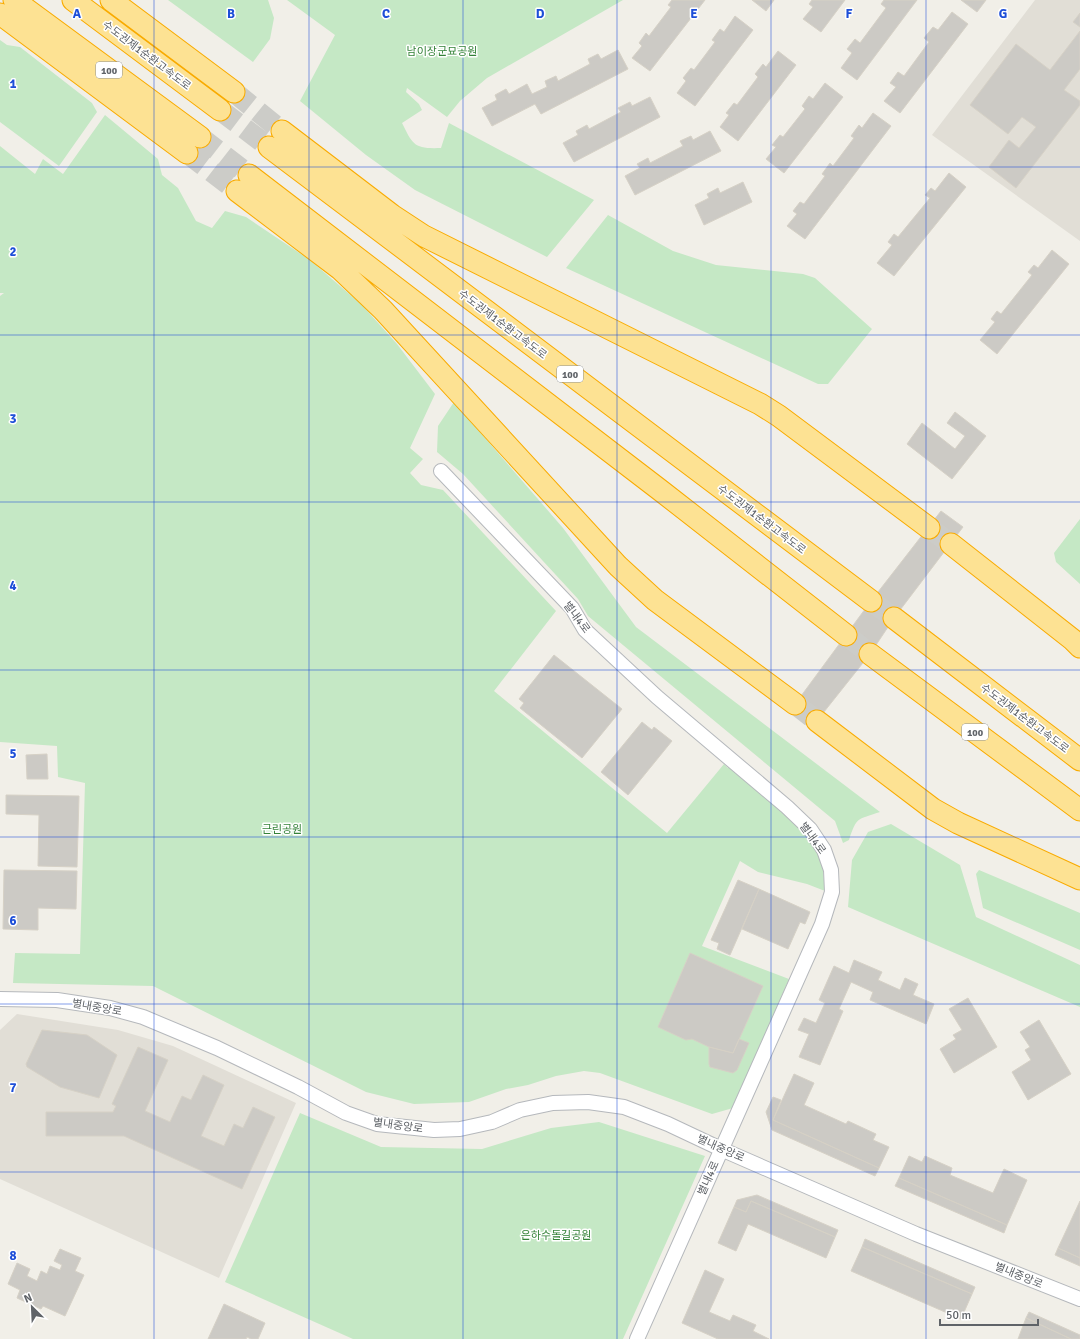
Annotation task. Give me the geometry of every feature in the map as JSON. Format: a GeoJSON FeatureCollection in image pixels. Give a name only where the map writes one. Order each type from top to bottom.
{"type":"FeatureCollection","features":[{"type":"Feature","properties":{"kind":"highway","name":"수도권제1순환고속도로"},"geometry":{"type":"LineString","coordinates":[[73,0],[220,110]]}},
{"type":"Feature","properties":{"kind":"highway"},"geometry":{"type":"LineString","coordinates":[[111,0],[234,92]]}},
{"type":"Feature","properties":{"kind":"highway","name":"100"},"geometry":{"type":"LineString","coordinates":[[9,9],[193,145]]}},
{"type":"Feature","properties":{"kind":"highway"},"geometry":{"type":"LineString","coordinates":[[282,131],[392,215],[424,236],[760,404],[779,416],[929,528]]}},
{"type":"Feature","properties":{"kind":"highway","name":"수도권제1순환고속도로"},"geometry":{"type":"LineString","coordinates":[[269,147],[871,602]]}},
{"type":"Feature","properties":{"kind":"highway"},"geometry":{"type":"LineString","coordinates":[[249,175],[660,490],[846,635]]}},
{"type":"Feature","properties":{"kind":"highway"},"geometry":{"type":"LineString","coordinates":[[237,191],[340,269],[358,285],[383,310],[618,566],[637,584],[655,600],[795,704]]}},
{"type":"Feature","properties":{"kind":"highway"},"geometry":{"type":"LineString","coordinates":[[951,544],[1080,647]]}},
{"type":"Feature","properties":{"kind":"highway","name":"수도권제1순환고속도로"},"geometry":{"type":"LineString","coordinates":[[894,618],[1080,760]]}},
{"type":"Feature","properties":{"kind":"highway","name":"100"},"geometry":{"type":"LineString","coordinates":[[870,654],[1080,810]]}},
{"type":"Feature","properties":{"kind":"highway"},"geometry":{"type":"LineString","coordinates":[[817,721],[933,809],[958,823],[1080,879]]}},
{"type":"Feature","properties":{"kind":"street","name":"별내4로"},"geometry":{"type":"LineString","coordinates":[[441,471],[572,608],[585,630],[656,697],[787,807],[810,829],[824,850],[831,870],[832,892],[822,924],[637,1339]]}},
{"type":"Feature","properties":{"kind":"street","name":"별내중앙로"},"geometry":{"type":"LineString","coordinates":[[0,999],[57,1000],[110,1008],[143,1017],[217,1048],[298,1087],[346,1113],[377,1124],[434,1130],[460,1129],[492,1122],[520,1110],[553,1103],[588,1102],[624,1107],[668,1124],[721,1149],[916,1234],[1080,1300]]}},
{"type":"Feature","properties":{"kind":"shaded area"},"geometry":{"type":"Polygon","coordinates":[[[1035,0],[1080,0],[1080,241],[932,135],[1035,0]]]}},
{"type":"Feature","properties":{"kind":"shaded area"},"geometry":{"type":"Polygon","coordinates":[[[17,1014],[118,1030],[173,1046],[296,1103],[219,1278],[0,1179],[0,1030],[17,1014]]]}},
{"type":"Feature","properties":{"kind":"green space"},"geometry":{"type":"Polygon","coordinates":[[[168,0],[268,0],[274,18],[270,39],[253,62],[168,0]]]}},
{"type":"Feature","properties":{"kind":"green space","name":"남이장군묘공원"},"geometry":{"type":"Polygon","coordinates":[[[287,0],[623,0],[487,78],[460,101],[447,117],[407,88],[406,92],[419,104],[422,110],[402,123],[412,141],[416,144],[425,148],[441,148],[449,123],[594,200],[547,257],[415,190],[366,155],[300,101],[335,35],[287,0]]]}},
{"type":"Feature","properties":{"kind":"green space"},"geometry":{"type":"Polygon","coordinates":[[[0,40],[7,45],[20,47],[92,103],[97,112],[59,166],[0,122],[0,40]]]}},
{"type":"Feature","properties":{"kind":"green space","name":"근린공원"},"geometry":{"type":"Polygon","coordinates":[[[105,115],[158,159],[162,175],[178,188],[196,221],[212,228],[225,211],[246,217],[310,260],[362,305],[397,344],[435,394],[410,448],[423,459],[410,473],[421,485],[443,490],[556,611],[494,691],[667,833],[724,764],[728,768],[730,765],[810,835],[824,860],[823,870],[825,891],[807,884],[758,872],[740,861],[702,946],[789,979],[733,1108],[712,1114],[600,1073],[584,1071],[556,1076],[528,1085],[506,1089],[469,1102],[414,1104],[366,1092],[153,986],[13,983],[15,953],[80,954],[85,783],[58,777],[57,746],[0,742],[0,296],[4,293],[0,293],[0,146],[35,174],[43,159],[63,174],[105,115]]]}},
{"type":"Feature","properties":{"kind":"green space"},"geometry":{"type":"Polygon","coordinates":[[[608,215],[673,251],[716,265],[803,274],[815,278],[872,329],[828,384],[818,384],[566,268],[608,215]]]}},
{"type":"Feature","properties":{"kind":"green space"},"geometry":{"type":"Polygon","coordinates":[[[454,402],[563,528],[636,627],[880,812],[859,820],[854,827],[849,840],[843,843],[835,821],[588,616],[578,599],[463,474],[437,452],[438,426],[454,402]]]}},
{"type":"Feature","properties":{"kind":"green space"},"geometry":{"type":"Polygon","coordinates":[[[1080,519],[1080,584],[1056,562],[1054,553],[1080,519]]]}},
{"type":"Feature","properties":{"kind":"green space"},"geometry":{"type":"Polygon","coordinates":[[[891,824],[960,865],[976,917],[1080,965],[1080,1007],[848,907],[852,860],[868,832],[891,824]]]}},
{"type":"Feature","properties":{"kind":"green space"},"geometry":{"type":"Polygon","coordinates":[[[979,870],[1080,913],[1080,950],[983,908],[976,874],[979,870]]]}},
{"type":"Feature","properties":{"kind":"green space","name":"은하수돌길공원"},"geometry":{"type":"Polygon","coordinates":[[[300,1113],[381,1147],[482,1149],[551,1128],[599,1122],[705,1156],[623,1339],[353,1339],[225,1282],[300,1113]]]}},
{"type":"Feature","properties":{"kind":"building"},"geometry":{"type":"Polygon","coordinates":[[[672,0],[705,0],[650,71],[632,58],[642,46],[639,43],[646,33],[649,36],[671,7],[668,5],[672,0]]]}},
{"type":"Feature","properties":{"kind":"building"},"geometry":{"type":"Polygon","coordinates":[[[752,0],[774,0],[766,11],[752,0]]]}},
{"type":"Feature","properties":{"kind":"building"},"geometry":{"type":"Polygon","coordinates":[[[812,0],[845,0],[821,32],[803,19],[813,7],[809,4],[812,0]]]}},
{"type":"Feature","properties":{"kind":"building"},"geometry":{"type":"Polygon","coordinates":[[[884,0],[917,0],[857,80],[841,68],[852,53],[847,49],[855,39],[860,43],[886,8],[881,4],[884,0]]]}},
{"type":"Feature","properties":{"kind":"building"},"geometry":{"type":"Polygon","coordinates":[[[961,0],[986,0],[977,12],[961,0]]]}},
{"type":"Feature","properties":{"kind":"building"},"geometry":{"type":"Polygon","coordinates":[[[952,12],[968,24],[900,113],[884,101],[896,87],[890,83],[898,72],[904,76],[929,42],[924,38],[933,27],[938,30],[952,12]]]}},
{"type":"Feature","properties":{"kind":"building"},"geometry":{"type":"Polygon","coordinates":[[[1080,13],[1080,27],[1073,22],[1080,13]]]}},
{"type":"Feature","properties":{"kind":"building"},"geometry":{"type":"Polygon","coordinates":[[[735,16],[753,30],[695,106],[677,93],[686,81],[683,78],[691,68],[694,70],[715,42],[712,40],[720,29],[724,32],[735,16]]]}},
{"type":"Feature","properties":{"kind":"building"},"geometry":{"type":"Polygon","coordinates":[[[1080,31],[1080,69],[1064,90],[1080,101],[1080,105],[1016,188],[989,167],[1009,140],[1019,148],[1036,127],[1022,117],[1008,134],[970,105],[1016,44],[1050,70],[1080,31]]]}},
{"type":"Feature","properties":{"kind":"building"},"geometry":{"type":"Polygon","coordinates":[[[618,50],[628,69],[541,114],[535,104],[492,126],[482,108],[497,100],[495,95],[506,89],[509,94],[527,84],[532,94],[547,87],[545,81],[556,76],[558,81],[590,64],[588,59],[598,54],[601,59],[618,50]]]}},
{"type":"Feature","properties":{"kind":"building"},"geometry":{"type":"Polygon","coordinates":[[[778,51],[796,65],[738,141],[720,127],[729,115],[726,113],[734,103],[737,105],[758,77],[755,74],[763,64],[766,67],[778,51]]]}},
{"type":"Feature","properties":{"kind":"building"},"geometry":{"type":"Polygon","coordinates":[[[825,83],[843,97],[784,173],[766,159],[776,147],[772,145],[780,135],[783,137],[805,109],[802,106],[809,96],[813,99],[825,83]]]}},
{"type":"Feature","properties":{"kind":"building"},"geometry":{"type":"Polygon","coordinates":[[[650,97],[660,117],[574,162],[563,143],[578,135],[576,131],[587,125],[589,129],[621,112],[618,108],[630,102],[632,106],[650,97]]]}},
{"type":"Feature","properties":{"kind":"building"},"geometry":{"type":"Polygon","coordinates":[[[873,113],[891,126],[805,239],[787,226],[797,214],[793,211],[800,202],[804,204],[825,176],[822,174],[830,163],[833,166],[854,138],[851,136],[859,125],[862,128],[873,113]]]}},
{"type":"Feature","properties":{"kind":"building"},"geometry":{"type":"Polygon","coordinates":[[[710,131],[721,151],[635,195],[625,176],[640,168],[637,164],[648,158],[650,163],[683,146],[680,141],[691,136],[693,140],[710,131]]]}},
{"type":"Feature","properties":{"kind":"building"},"geometry":{"type":"Polygon","coordinates":[[[949,173],[966,187],[894,276],[877,263],[892,245],[888,242],[894,234],[898,237],[930,198],[925,195],[931,188],[935,191],[949,173]]]}},
{"type":"Feature","properties":{"kind":"building"},"geometry":{"type":"Polygon","coordinates":[[[743,182],[752,202],[704,225],[695,205],[709,198],[707,194],[718,188],[720,193],[743,182]]]}},
{"type":"Feature","properties":{"kind":"building"},"geometry":{"type":"Polygon","coordinates":[[[1052,250],[1069,264],[997,354],[980,340],[995,322],[991,319],[997,311],[1001,314],[1032,275],[1028,272],[1034,265],[1038,268],[1052,250]]]}},
{"type":"Feature","properties":{"kind":"building"},"geometry":{"type":"Polygon","coordinates":[[[955,412],[986,436],[952,479],[907,444],[922,423],[955,449],[965,436],[947,423],[955,412]]]}},
{"type":"Feature","properties":{"kind":"building"},"geometry":{"type":"Polygon","coordinates":[[[941,511],[963,527],[894,618],[870,654],[812,727],[790,711],[871,601],[941,511]]]}},
{"type":"Feature","properties":{"kind":"building"},"geometry":{"type":"Polygon","coordinates":[[[554,655],[622,709],[582,758],[520,708],[524,703],[519,699],[554,655]]]}},
{"type":"Feature","properties":{"kind":"building"},"geometry":{"type":"Polygon","coordinates":[[[642,722],[652,730],[654,727],[672,741],[628,795],[601,772],[642,722]]]}},
{"type":"Feature","properties":{"kind":"building"},"geometry":{"type":"Polygon","coordinates":[[[47,754],[48,779],[27,779],[26,755],[47,754]]]}},
{"type":"Feature","properties":{"kind":"building"},"geometry":{"type":"Polygon","coordinates":[[[6,795],[79,796],[77,867],[38,866],[39,815],[6,814],[6,795]]]}},
{"type":"Feature","properties":{"kind":"building"},"geometry":{"type":"Polygon","coordinates":[[[4,870],[77,871],[76,909],[38,908],[38,930],[3,929],[4,870]]]}},
{"type":"Feature","properties":{"kind":"building"},"geometry":{"type":"Polygon","coordinates":[[[738,880],[759,889],[730,955],[717,949],[719,943],[711,940],[738,880]]]}},
{"type":"Feature","properties":{"kind":"building"},"geometry":{"type":"Polygon","coordinates":[[[759,889],[810,912],[805,924],[800,922],[788,949],[742,929],[759,889]]]}},
{"type":"Feature","properties":{"kind":"building"},"geometry":{"type":"Polygon","coordinates":[[[690,953],[763,986],[733,1053],[709,1047],[692,1039],[686,1040],[658,1027],[690,953]]]}},
{"type":"Feature","properties":{"kind":"building"},"geometry":{"type":"Polygon","coordinates":[[[854,960],[882,972],[878,980],[900,990],[905,978],[918,984],[913,995],[934,1004],[926,1024],[870,1000],[873,992],[851,982],[839,1009],[843,1011],[820,1065],[799,1057],[809,1034],[798,1030],[804,1018],[816,1023],[825,1003],[819,1000],[834,966],[849,973],[854,960]]]}},
{"type":"Feature","properties":{"kind":"building"},"geometry":{"type":"Polygon","coordinates":[[[968,998],[997,1047],[954,1073],[940,1049],[956,1039],[953,1035],[962,1030],[949,1009],[968,998]]]}},
{"type":"Feature","properties":{"kind":"building"},"geometry":{"type":"Polygon","coordinates":[[[1039,1020],[1071,1074],[1028,1100],[1012,1072],[1031,1060],[1025,1050],[1030,1047],[1020,1032],[1039,1020]]]}},
{"type":"Feature","properties":{"kind":"building"},"geometry":{"type":"Polygon","coordinates":[[[42,1030],[87,1035],[117,1055],[99,1098],[60,1087],[27,1067],[26,1064],[42,1030]]]}},
{"type":"Feature","properties":{"kind":"building"},"geometry":{"type":"Polygon","coordinates":[[[739,1039],[749,1043],[737,1070],[733,1073],[710,1067],[709,1047],[733,1053],[739,1039]]]}},
{"type":"Feature","properties":{"kind":"building"},"geometry":{"type":"Polygon","coordinates":[[[138,1047],[168,1060],[145,1111],[170,1122],[182,1096],[191,1100],[203,1075],[224,1085],[201,1136],[224,1146],[234,1124],[243,1128],[253,1107],[275,1117],[242,1189],[124,1136],[46,1136],[46,1112],[113,1112],[116,1106],[112,1104],[138,1047]]]}},
{"type":"Feature","properties":{"kind":"building"},"geometry":{"type":"Polygon","coordinates":[[[794,1074],[814,1083],[804,1105],[846,1124],[848,1121],[876,1134],[873,1140],[889,1147],[879,1168],[773,1120],[794,1074]]]}},
{"type":"Feature","properties":{"kind":"building"},"geometry":{"type":"Polygon","coordinates":[[[773,1097],[781,1100],[773,1120],[879,1168],[875,1176],[772,1130],[766,1112],[773,1097]]]}},
{"type":"Feature","properties":{"kind":"building"},"geometry":{"type":"Polygon","coordinates":[[[909,1156],[922,1162],[925,1156],[952,1168],[950,1175],[993,1193],[1004,1169],[1027,1180],[1007,1225],[899,1178],[909,1156]]]}},
{"type":"Feature","properties":{"kind":"building"},"geometry":{"type":"Polygon","coordinates":[[[899,1178],[1007,1225],[1004,1233],[895,1186],[899,1178]]]}},
{"type":"Feature","properties":{"kind":"building"},"geometry":{"type":"Polygon","coordinates":[[[757,1195],[838,1230],[835,1237],[751,1201],[746,1212],[734,1207],[737,1200],[757,1195]]]}},
{"type":"Feature","properties":{"kind":"building"},"geometry":{"type":"Polygon","coordinates":[[[751,1201],[835,1237],[826,1258],[748,1224],[736,1251],[718,1243],[734,1207],[746,1212],[751,1201]]]}},
{"type":"Feature","properties":{"kind":"building"},"geometry":{"type":"Polygon","coordinates":[[[1080,1201],[1080,1258],[1058,1248],[1080,1201]]]}},
{"type":"Feature","properties":{"kind":"building"},"geometry":{"type":"Polygon","coordinates":[[[865,1239],[975,1287],[972,1294],[862,1247],[865,1239]]]}},
{"type":"Feature","properties":{"kind":"building"},"geometry":{"type":"Polygon","coordinates":[[[862,1247],[972,1294],[961,1319],[851,1271],[862,1247]]]}},
{"type":"Feature","properties":{"kind":"building"},"geometry":{"type":"Polygon","coordinates":[[[1058,1248],[1080,1258],[1080,1266],[1055,1255],[1058,1248]]]}},
{"type":"Feature","properties":{"kind":"building"},"geometry":{"type":"Polygon","coordinates":[[[60,1249],[81,1258],[75,1271],[84,1275],[65,1316],[43,1306],[41,1309],[17,1298],[20,1290],[8,1284],[17,1263],[30,1269],[27,1276],[37,1281],[41,1271],[47,1274],[50,1266],[60,1270],[62,1265],[54,1261],[60,1249]]]}},
{"type":"Feature","properties":{"kind":"building"},"geometry":{"type":"Polygon","coordinates":[[[705,1270],[724,1279],[709,1312],[730,1321],[733,1315],[756,1325],[753,1331],[769,1339],[718,1339],[682,1323],[705,1270]]]}},
{"type":"Feature","properties":{"kind":"building"},"geometry":{"type":"Polygon","coordinates":[[[224,1304],[265,1323],[258,1339],[251,1339],[247,1337],[246,1339],[208,1339],[224,1304]]]}},
{"type":"Feature","properties":{"kind":"building"},"geometry":{"type":"Polygon","coordinates":[[[1029,1312],[1080,1335],[1080,1339],[1071,1339],[1026,1318],[1029,1312]]]}},
{"type":"Feature","properties":{"kind":"building"},"geometry":{"type":"Polygon","coordinates":[[[1026,1318],[1071,1339],[1018,1339],[1026,1318]]]}},
{"type":"Feature","properties":{"kind":"tunnel"},"geometry":{"type":"LineString","coordinates":[[234,92],[282,131]]}},
{"type":"Feature","properties":{"kind":"tunnel"},"geometry":{"type":"LineString","coordinates":[[220,110],[269,147]]}},
{"type":"Feature","properties":{"kind":"tunnel"},"geometry":{"type":"LineString","coordinates":[[200,137],[249,175]]}},
{"type":"Feature","properties":{"kind":"tunnel"},"geometry":{"type":"LineString","coordinates":[[187,153],[237,191]]}},
{"type":"Feature","properties":{"kind":"tunnel"},"geometry":{"type":"LineString","coordinates":[[929,528],[951,544]]}},
{"type":"Feature","properties":{"kind":"tunnel"},"geometry":{"type":"LineString","coordinates":[[871,601],[894,618]]}},
{"type":"Feature","properties":{"kind":"tunnel"},"geometry":{"type":"LineString","coordinates":[[846,635],[870,654]]}},
{"type":"Feature","properties":{"kind":"tunnel"},"geometry":{"type":"LineString","coordinates":[[795,704],[817,721]]}}]}
